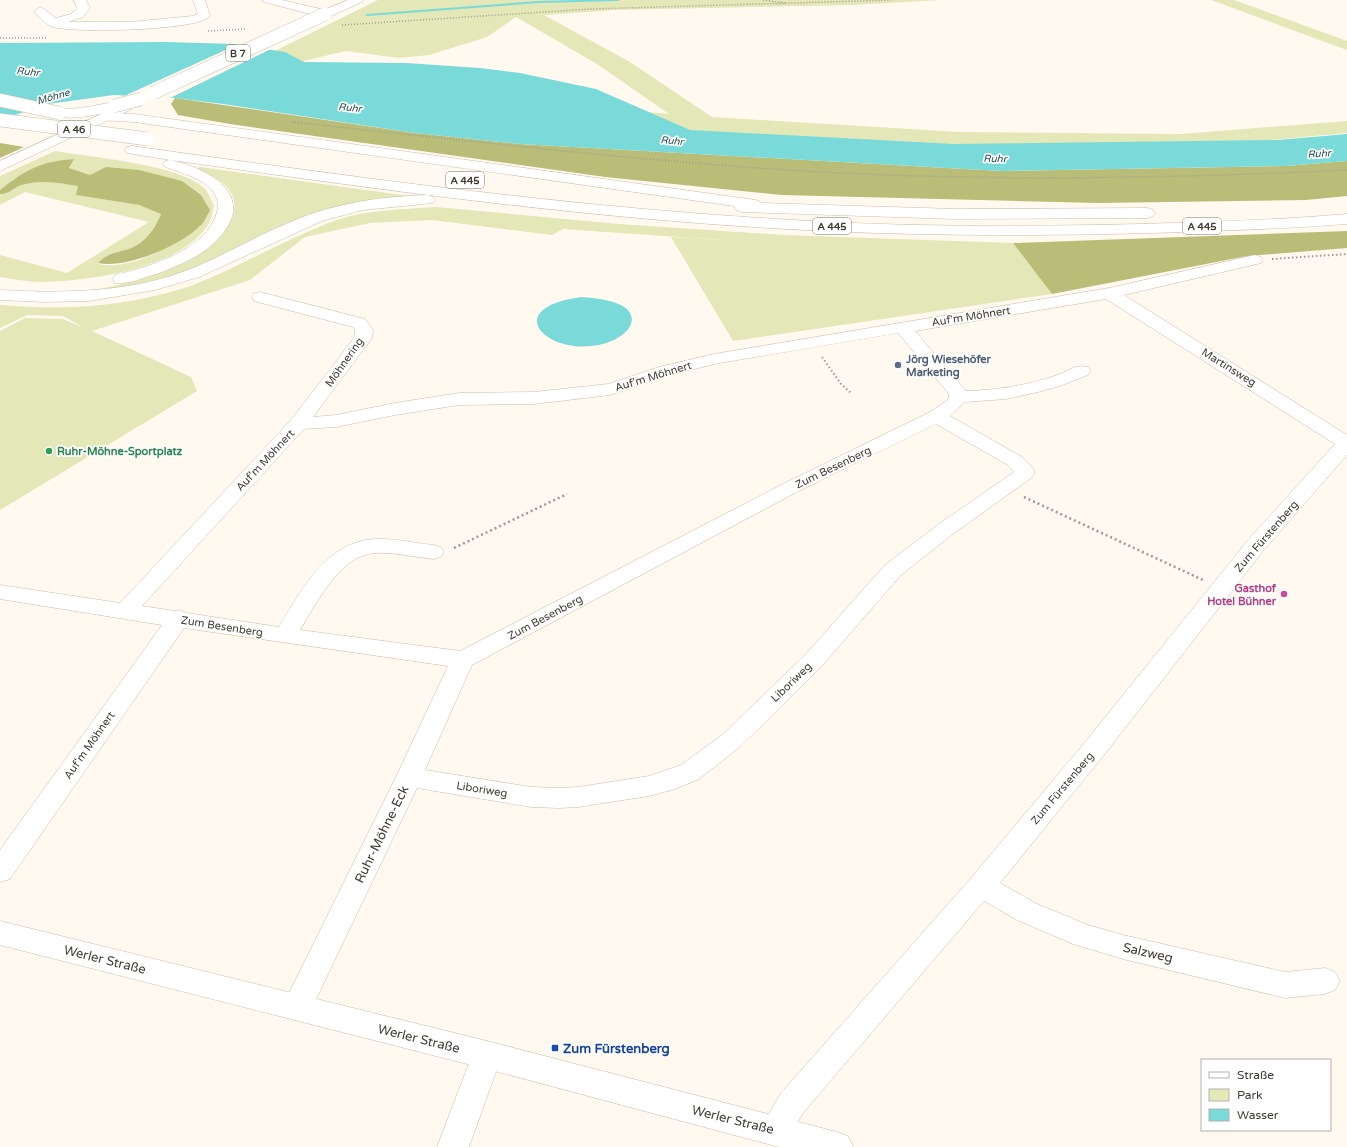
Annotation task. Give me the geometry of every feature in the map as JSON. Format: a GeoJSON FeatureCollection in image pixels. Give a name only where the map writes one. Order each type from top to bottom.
{"type":"FeatureCollection","features":[{"type":"Feature","properties":{"kind":"main road"},"geometry":{"type":"LineString","coordinates":[[55,23],[73,17],[81,12],[84,8],[80,0]]}},
{"type":"Feature","properties":{"kind":"main road"},"geometry":{"type":"LineString","coordinates":[[40,11],[55,23],[60,25],[94,27],[193,21],[204,16],[199,0]]}},
{"type":"Feature","properties":{"kind":"main road"},"geometry":{"type":"LineString","coordinates":[[268,0],[325,14]]}},
{"type":"Feature","properties":{"kind":"main road","name":"B 7"},"geometry":{"type":"LineString","coordinates":[[0,167],[105,117],[120,106],[147,96],[358,0]]}},
{"type":"Feature","properties":{"kind":"main road"},"geometry":{"type":"LineString","coordinates":[[147,96],[152,111],[172,124]]}},
{"type":"Feature","properties":{"kind":"main road"},"geometry":{"type":"LineString","coordinates":[[0,100],[70,114],[120,106]]}},
{"type":"Feature","properties":{"kind":"main road"},"geometry":{"type":"LineString","coordinates":[[70,114],[76,121],[76,128],[71,134]]}},
{"type":"Feature","properties":{"kind":"main road"},"geometry":{"type":"LineString","coordinates":[[105,117],[134,118],[783,209]]}},
{"type":"Feature","properties":{"kind":"main road","name":"A 46"},"geometry":{"type":"LineString","coordinates":[[0,120],[227,149]]}},
{"type":"Feature","properties":{"kind":"main road","name":"A 46"},"geometry":{"type":"LineString","coordinates":[[0,132],[132,150]]}},
{"type":"Feature","properties":{"kind":"main road"},"geometry":{"type":"LineString","coordinates":[[0,287],[28,289],[66,288],[132,276],[182,256],[199,246],[212,235],[224,218],[226,206],[223,194],[214,184],[194,173],[132,150]]}},
{"type":"Feature","properties":{"kind":"main road","name":"A 445"},"geometry":{"type":"LineString","coordinates":[[132,150],[273,170],[597,210],[780,224],[960,230],[1067,231],[1196,227],[1347,219]]}},
{"type":"Feature","properties":{"kind":"main road","name":"A 445"},"geometry":{"type":"LineString","coordinates":[[425,175],[440,177]]}},
{"type":"Feature","properties":{"kind":"main road","name":"A 445"},"geometry":{"type":"LineString","coordinates":[[510,185],[718,205],[783,209],[955,214],[1166,213]]}},
{"type":"Feature","properties":{"kind":"main road"},"geometry":{"type":"LineString","coordinates":[[0,295],[76,297],[142,288],[192,273],[302,223],[342,210],[373,204],[436,200],[537,208],[597,210]]}},
{"type":"Feature","properties":{"kind":"main road","name":"A 445"},"geometry":{"type":"LineString","coordinates":[[1204,212],[1227,211]]}},
{"type":"Feature","properties":{"kind":"main road","name":"Auf'm Möhnert"},"geometry":{"type":"LineString","coordinates":[[126,611],[298,424],[336,421],[459,399],[534,398],[610,389],[665,371],[714,359],[1109,293],[1255,260]]}},
{"type":"Feature","properties":{"kind":"main road","name":"Martinsweg"},"geometry":{"type":"LineString","coordinates":[[1109,293],[1347,443]]}},
{"type":"Feature","properties":{"kind":"main road","name":"Möhnering"},"geometry":{"type":"LineString","coordinates":[[260,297],[346,318],[359,323],[364,330],[363,338],[298,424]]}},
{"type":"Feature","properties":{"kind":"main road"},"geometry":{"type":"LineString","coordinates":[[902,327],[958,393],[959,397],[998,394],[1053,383],[1082,371]]}},
{"type":"Feature","properties":{"kind":"main road","name":"Zum Besenberg"},"geometry":{"type":"LineString","coordinates":[[0,592],[179,618],[286,636],[463,660],[790,488],[937,416],[957,402],[959,397]]}},
{"type":"Feature","properties":{"kind":"main road","name":"Liboriweg"},"geometry":{"type":"LineString","coordinates":[[409,777],[532,797],[578,797],[629,790],[666,782],[690,772],[705,762],[731,741],[813,661],[893,570],[946,529],[1024,474],[1024,469],[1015,461],[937,416]]}},
{"type":"Feature","properties":{"kind":"main road","name":"Zum Fürstenberg"},"geometry":{"type":"LineString","coordinates":[[775,1130],[792,1103],[981,886],[1095,748],[1256,545],[1347,443]]}},
{"type":"Feature","properties":{"kind":"main road"},"geometry":{"type":"LineString","coordinates":[[286,636],[326,573],[343,556],[352,550],[365,546],[375,546],[434,552]]}},
{"type":"Feature","properties":{"kind":"main road","name":"Auf'm Möhnert"},"geometry":{"type":"LineString","coordinates":[[0,871],[179,618]]}},
{"type":"Feature","properties":{"kind":"main road","name":"Ruhr-Möhne-Eck"},"geometry":{"type":"LineString","coordinates":[[297,1007],[409,777],[463,660]]}},
{"type":"Feature","properties":{"kind":"main road","name":"Salzweg"},"geometry":{"type":"LineString","coordinates":[[981,886],[1027,912],[1083,936],[1123,947],[1285,985],[1325,981]]}},
{"type":"Feature","properties":{"kind":"main road","name":"Werler Straße"},"geometry":{"type":"LineString","coordinates":[[0,933],[487,1055],[837,1147]]}},
{"type":"Feature","properties":{"kind":"main road"},"geometry":{"type":"LineString","coordinates":[[453,1147],[487,1055]]}},
{"type":"Feature","properties":{"kind":"path"},"geometry":{"type":"LineString","coordinates":[[764,0],[794,4]]}},
{"type":"Feature","properties":{"kind":"path"},"geometry":{"type":"LineString","coordinates":[[376,23],[590,9],[893,0]]}},
{"type":"Feature","properties":{"kind":"path"},"geometry":{"type":"LineString","coordinates":[[285,121],[615,155],[815,172],[1093,178],[1219,176],[1347,170]]}},
{"type":"Feature","properties":{"kind":"path"},"geometry":{"type":"LineString","coordinates":[[1255,260],[1347,254]]}},
{"type":"Feature","properties":{"kind":"path"},"geometry":{"type":"LineString","coordinates":[[811,342],[841,384],[851,393]]}},
{"type":"Feature","properties":{"kind":"path"},"geometry":{"type":"LineString","coordinates":[[434,552],[449,550],[567,494]]}},
{"type":"Feature","properties":{"kind":"path"},"geometry":{"type":"LineString","coordinates":[[1042,505],[1221,589]]}},
{"type":"Feature","properties":{"kind":"green space"},"geometry":{"type":"Polygon","coordinates":[[[378,0],[941,0],[851,5],[613,10],[544,15],[630,62],[712,117],[959,132],[1181,134],[1347,121],[1347,133],[1203,146],[1031,150],[740,135],[529,115],[214,81],[378,0]],[[516,17],[487,37],[429,55],[399,58],[346,51],[303,61],[320,72],[543,102],[669,114],[597,64],[516,17]]]}},
{"type":"Feature","properties":{"kind":"green space"},"geometry":{"type":"Polygon","coordinates":[[[1211,0],[1234,0],[1347,41],[1347,50],[1211,0]]]}},
{"type":"Feature","properties":{"kind":"green space"},"geometry":{"type":"Polygon","coordinates":[[[175,98],[415,133],[520,144],[1001,171],[1285,166],[1347,161],[1347,196],[1306,200],[1098,203],[782,195],[605,177],[230,124],[178,115],[171,104],[175,98]]]}},
{"type":"Feature","properties":{"kind":"green space"},"geometry":{"type":"Polygon","coordinates":[[[0,143],[24,147],[0,158],[0,143]]]}},
{"type":"Feature","properties":{"kind":"green space"},"geometry":{"type":"Polygon","coordinates":[[[55,151],[153,167],[173,172],[190,179],[203,187],[214,206],[210,221],[197,238],[179,251],[158,261],[134,269],[109,275],[62,281],[37,282],[0,277],[0,255],[67,273],[149,222],[25,192],[0,205],[0,194],[7,193],[19,186],[29,183],[50,182],[78,186],[77,195],[139,205],[161,214],[152,231],[145,239],[132,248],[111,254],[98,264],[125,264],[139,260],[178,241],[201,226],[107,167],[90,175],[69,168],[74,159],[43,164],[17,177],[0,190],[0,176],[55,151]]]}},
{"type":"Feature","properties":{"kind":"green space"},"geometry":{"type":"Polygon","coordinates":[[[74,159],[69,168],[90,175],[106,167],[139,170],[182,181],[201,195],[210,210],[204,221],[191,234],[166,248],[123,263],[98,263],[108,256],[132,248],[145,239],[157,223],[161,214],[139,205],[76,195],[78,186],[57,183],[29,183],[19,186],[7,193],[0,194],[0,190],[9,183],[34,168],[43,164],[74,159]]]}},
{"type":"Feature","properties":{"kind":"green space"},"geometry":{"type":"Polygon","coordinates":[[[200,167],[409,196],[374,201],[165,279],[128,287],[93,292],[93,290],[133,282],[168,269],[198,253],[212,243],[224,231],[232,218],[235,205],[230,191],[227,187],[210,175],[196,169],[200,167]]]}},
{"type":"Feature","properties":{"kind":"green space"},"geometry":{"type":"Polygon","coordinates":[[[436,207],[619,224],[783,235],[1013,243],[1052,294],[733,341],[671,237],[721,240],[563,229],[552,235],[432,220],[370,223],[305,237],[250,280],[92,331],[191,377],[197,391],[0,510],[0,331],[25,318],[63,319],[84,328],[63,316],[27,315],[0,328],[0,305],[20,307],[80,307],[119,303],[159,295],[188,287],[226,271],[299,235],[337,220],[373,212],[436,207]]]}},
{"type":"Feature","properties":{"kind":"green space"},"geometry":{"type":"Polygon","coordinates":[[[1347,231],[1347,248],[1247,256],[1052,294],[1013,243],[1347,231]]]}},
{"type":"Feature","properties":{"kind":"water"},"geometry":{"type":"Polygon","coordinates":[[[167,42],[234,44],[285,52],[304,62],[406,63],[480,68],[520,73],[596,89],[690,130],[954,144],[1277,140],[1347,134],[1347,161],[1285,166],[1001,171],[520,144],[415,133],[175,98],[114,95],[48,104],[0,120],[0,43],[167,42]]]}},
{"type":"Feature","properties":{"kind":"water"},"geometry":{"type":"Polygon","coordinates":[[[581,297],[596,298],[614,302],[622,306],[628,310],[631,316],[630,327],[624,334],[614,340],[593,346],[573,346],[555,341],[543,333],[537,323],[540,313],[554,304],[581,297]]]}},
{"type":"Feature","properties":{"kind":"pier"},"geometry":{"type":"Polygon","coordinates":[[[241,43],[273,48],[166,100],[122,97],[241,43]]]}},
{"type":"Feature","properties":{"kind":"waterway"},"geometry":{"type":"LineString","coordinates":[[367,15],[539,2],[618,0]]}},
{"type":"Feature","properties":{"kind":"place","name":"Jörg Wiesehöfer Marketing"},"geometry":{"type":"Point","coordinates":[898,365]}},
{"type":"Feature","properties":{"kind":"place","name":"Ruhr-Möhne-Sportplatz"},"geometry":{"type":"Point","coordinates":[49,451]}},
{"type":"Feature","properties":{"kind":"place","name":"Gasthof Hotel Bühner"},"geometry":{"type":"Point","coordinates":[1284,594]}},
{"type":"Feature","properties":{"kind":"place","name":"Zum Fürstenberg"},"geometry":{"type":"Point","coordinates":[555,1048]}},
{"type":"Feature","properties":{"kind":"water label","name":"Ruhr"},"geometry":{"type":"Point","coordinates":[28,71]}},
{"type":"Feature","properties":{"kind":"water label","name":"Möhne"},"geometry":{"type":"Point","coordinates":[53,96]}},
{"type":"Feature","properties":{"kind":"water label","name":"Ruhr"},"geometry":{"type":"Point","coordinates":[350,107]}},
{"type":"Feature","properties":{"kind":"water label","name":"Ruhr"},"geometry":{"type":"Point","coordinates":[672,140]}},
{"type":"Feature","properties":{"kind":"water label","name":"Ruhr"},"geometry":{"type":"Point","coordinates":[1319,153]}},
{"type":"Feature","properties":{"kind":"water label","name":"Ruhr"},"geometry":{"type":"Point","coordinates":[995,158]}}]}
